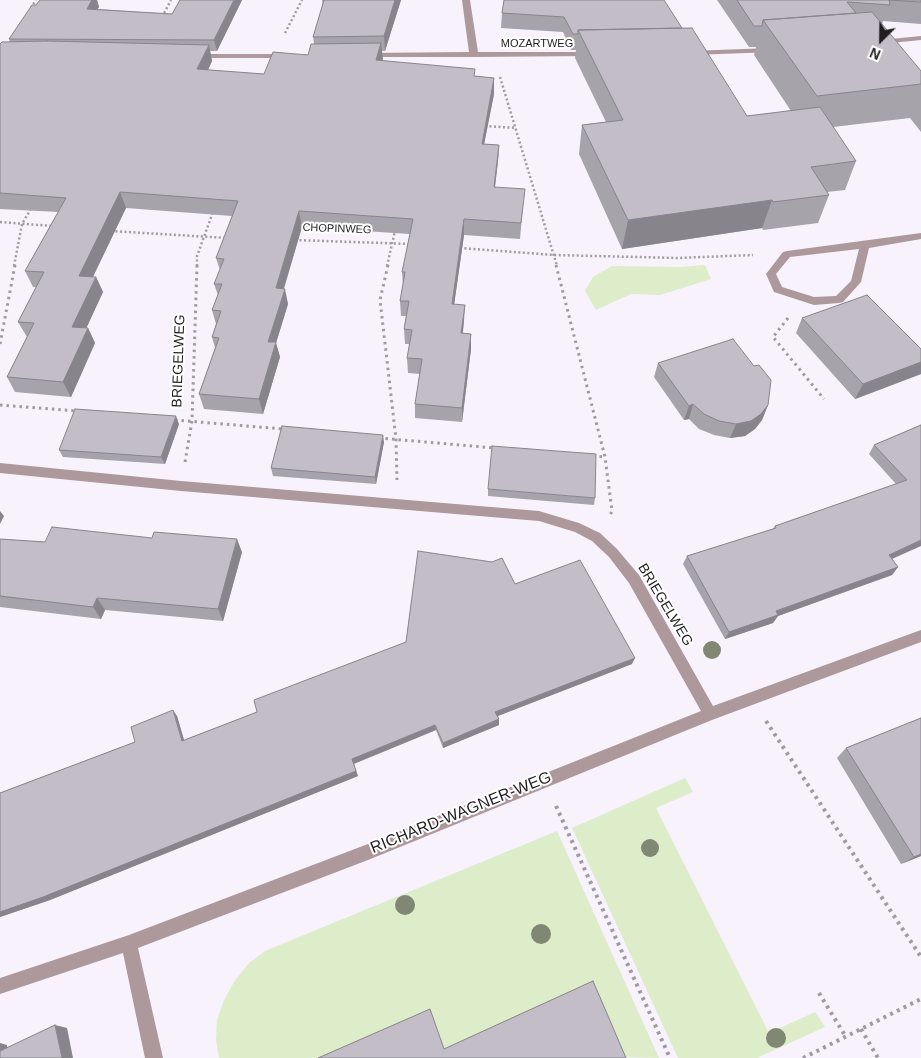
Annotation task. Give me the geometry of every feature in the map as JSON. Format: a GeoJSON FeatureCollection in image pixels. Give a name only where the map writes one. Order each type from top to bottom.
{"type":"FeatureCollection","features":[{"type":"Feature","properties":{"kind":"street"},"geometry":{"type":"LineString","coordinates":[[466,0],[474,55]]}},
{"type":"Feature","properties":{"kind":"street"},"geometry":{"type":"LineString","coordinates":[[866,43],[921,38]]}},
{"type":"Feature","properties":{"kind":"street"},"geometry":{"type":"LineString","coordinates":[[679,53],[782,49]]}},
{"type":"Feature","properties":{"kind":"street","name":"MOZARTWEG"},"geometry":{"type":"LineString","coordinates":[[359,55],[602,54]]}},
{"type":"Feature","properties":{"kind":"street"},"geometry":{"type":"LineString","coordinates":[[187,56],[301,56]]}},
{"type":"Feature","properties":{"kind":"street"},"geometry":{"type":"LineString","coordinates":[[865,245],[856,282],[839,299],[814,301],[778,289],[771,274],[786,254],[865,245],[921,236]]}},
{"type":"Feature","properties":{"kind":"street","name":"BRIEGELWEG"},"geometry":{"type":"LineString","coordinates":[[0,468],[181,486],[539,516],[579,528],[596,537],[613,553],[634,578],[710,714]]}},
{"type":"Feature","properties":{"kind":"street","name":"RICHARD-WAGNER-WEG"},"geometry":{"type":"LineString","coordinates":[[0,986],[129,943],[368,852],[751,698],[921,636]]}},
{"type":"Feature","properties":{"kind":"street"},"geometry":{"type":"LineString","coordinates":[[129,943],[154,1058]]}},
{"type":"Feature","properties":{"kind":"path"},"geometry":{"type":"LineString","coordinates":[[31,8],[36,0]]}},
{"type":"Feature","properties":{"kind":"path"},"geometry":{"type":"LineString","coordinates":[[158,24],[171,0]]}},
{"type":"Feature","properties":{"kind":"path"},"geometry":{"type":"LineString","coordinates":[[272,57],[302,0]]}},
{"type":"Feature","properties":{"kind":"path"},"geometry":{"type":"LineString","coordinates":[[494,55],[554,255],[605,457],[612,511],[596,537]]}},
{"type":"Feature","properties":{"kind":"path"},"geometry":{"type":"LineString","coordinates":[[478,125],[516,128]]}},
{"type":"Feature","properties":{"kind":"path"},"geometry":{"type":"LineString","coordinates":[[0,344],[22,224],[37,199]]}},
{"type":"Feature","properties":{"kind":"path"},"geometry":{"type":"LineString","coordinates":[[203,237],[214,210]]}},
{"type":"Feature","properties":{"kind":"path"},"geometry":{"type":"LineString","coordinates":[[0,222],[60,227]]}},
{"type":"Feature","properties":{"kind":"path"},"geometry":{"type":"LineString","coordinates":[[397,225],[380,300],[396,439],[398,505]]}},
{"type":"Feature","properties":{"kind":"path"},"geometry":{"type":"LineString","coordinates":[[108,230],[233,238]]}},
{"type":"Feature","properties":{"kind":"path","name":"BRIEGELWEG"},"geometry":{"type":"LineString","coordinates":[[181,486],[192,421],[197,256],[203,237]]}},
{"type":"Feature","properties":{"kind":"path","name":"CHOPINWEG"},"geometry":{"type":"LineString","coordinates":[[293,240],[412,244]]}},
{"type":"Feature","properties":{"kind":"path"},"geometry":{"type":"LineString","coordinates":[[459,248],[554,255],[678,258],[786,254]]}},
{"type":"Feature","properties":{"kind":"path"},"geometry":{"type":"LineString","coordinates":[[804,298],[773,337],[824,399]]}},
{"type":"Feature","properties":{"kind":"path"},"geometry":{"type":"LineString","coordinates":[[0,405],[79,412]]}},
{"type":"Feature","properties":{"kind":"path"},"geometry":{"type":"LineString","coordinates":[[174,420],[288,430]]}},
{"type":"Feature","properties":{"kind":"path"},"geometry":{"type":"LineString","coordinates":[[370,437],[503,448]]}},
{"type":"Feature","properties":{"kind":"path"},"geometry":{"type":"LineString","coordinates":[[587,456],[605,457]]}},
{"type":"Feature","properties":{"kind":"path"},"geometry":{"type":"LineString","coordinates":[[751,698],[921,957]]}},
{"type":"Feature","properties":{"kind":"path"},"geometry":{"type":"LineString","coordinates":[[544,780],[670,1058]]}},
{"type":"Feature","properties":{"kind":"path"},"geometry":{"type":"LineString","coordinates":[[819,993],[846,1037]]}},
{"type":"Feature","properties":{"kind":"path"},"geometry":{"type":"LineString","coordinates":[[804,1058],[921,999]]}},
{"type":"Feature","properties":{"kind":"path"},"geometry":{"type":"LineString","coordinates":[[861,1029],[878,1058]]}},
{"type":"Feature","properties":{"kind":"green space"},"geometry":{"type":"Polygon","coordinates":[[[705,265],[711,279],[660,295],[631,294],[596,310],[585,291],[593,277],[612,266],[680,267],[705,265]]]}},
{"type":"Feature","properties":{"kind":"green space"},"geometry":{"type":"Polygon","coordinates":[[[685,778],[693,792],[656,808],[769,1033],[815,1012],[825,1027],[757,1058],[678,1058],[572,828],[685,778]]]}},
{"type":"Feature","properties":{"kind":"green space"},"geometry":{"type":"Polygon","coordinates":[[[557,831],[659,1058],[444,1053],[334,1058],[219,1058],[216,1040],[217,1020],[224,1000],[234,982],[248,964],[265,951],[557,831]]]}},
{"type":"Feature","properties":{"kind":"building"},"geometry":{"type":"Polygon","coordinates":[[[40,0],[92,0],[87,9],[172,14],[180,0],[234,0],[214,40],[9,39],[32,5],[36,5],[40,0]]]}},
{"type":"Feature","properties":{"kind":"building"},"geometry":{"type":"Polygon","coordinates":[[[324,0],[395,0],[384,36],[313,37],[324,0]]]}},
{"type":"Feature","properties":{"kind":"building"},"geometry":{"type":"Polygon","coordinates":[[[504,0],[664,0],[682,28],[578,30],[578,34],[573,34],[564,17],[502,13],[504,0]]]}},
{"type":"Feature","properties":{"kind":"building"},"geometry":{"type":"Polygon","coordinates":[[[737,0],[889,0],[890,5],[847,2],[856,13],[763,20],[762,26],[754,26],[737,0]]]}},
{"type":"Feature","properties":{"kind":"building"},"geometry":{"type":"Polygon","coordinates":[[[889,0],[921,0],[921,2],[889,0]]]}},
{"type":"Feature","properties":{"kind":"building"},"geometry":{"type":"Polygon","coordinates":[[[872,12],[921,71],[921,84],[817,96],[763,20],[872,12]]]}},
{"type":"Feature","properties":{"kind":"building"},"geometry":{"type":"Polygon","coordinates":[[[692,28],[747,116],[820,107],[856,161],[811,167],[829,195],[773,202],[772,200],[628,220],[582,125],[623,120],[578,30],[692,28]]]}},
{"type":"Feature","properties":{"kind":"building"},"geometry":{"type":"Polygon","coordinates":[[[47,41],[209,45],[197,69],[264,74],[273,52],[308,55],[311,44],[381,43],[376,60],[475,69],[474,76],[494,78],[482,144],[499,145],[494,187],[525,189],[521,223],[464,219],[452,304],[465,305],[461,333],[471,334],[462,408],[415,404],[422,359],[407,358],[412,330],[404,329],[409,301],[400,301],[405,272],[402,272],[413,219],[299,211],[276,288],[285,289],[268,342],[276,342],[259,399],[199,394],[219,338],[212,337],[221,311],[212,310],[222,284],[214,284],[224,259],[216,258],[238,201],[120,192],[79,276],[96,277],[72,327],[88,328],[63,382],[7,377],[34,323],[18,322],[44,272],[25,271],[66,198],[0,193],[0,44],[2,42],[47,41]]]}},
{"type":"Feature","properties":{"kind":"building"},"geometry":{"type":"Polygon","coordinates":[[[867,295],[921,349],[921,362],[863,384],[802,318],[867,295]]]}},
{"type":"Feature","properties":{"kind":"building"},"geometry":{"type":"Polygon","coordinates":[[[733,339],[754,366],[759,365],[771,380],[768,405],[761,414],[751,421],[736,424],[719,421],[704,414],[693,404],[689,406],[658,363],[733,339]]]}},
{"type":"Feature","properties":{"kind":"building"},"geometry":{"type":"Polygon","coordinates":[[[75,409],[176,416],[161,457],[59,450],[75,409]]]}},
{"type":"Feature","properties":{"kind":"building"},"geometry":{"type":"Polygon","coordinates":[[[921,425],[921,540],[889,555],[898,567],[776,611],[778,615],[729,632],[687,556],[776,528],[775,526],[907,480],[874,445],[921,425]]]}},
{"type":"Feature","properties":{"kind":"building"},"geometry":{"type":"Polygon","coordinates":[[[282,426],[383,435],[375,477],[271,468],[282,426]]]}},
{"type":"Feature","properties":{"kind":"building"},"geometry":{"type":"Polygon","coordinates":[[[492,446],[596,454],[595,498],[488,489],[492,446]]]}},
{"type":"Feature","properties":{"kind":"building"},"geometry":{"type":"Polygon","coordinates":[[[52,527],[152,538],[154,532],[237,539],[218,609],[97,598],[93,607],[0,596],[0,539],[45,542],[52,527]]]}},
{"type":"Feature","properties":{"kind":"building"},"geometry":{"type":"Polygon","coordinates":[[[418,551],[492,562],[502,558],[515,584],[580,560],[635,658],[495,712],[499,719],[443,743],[435,725],[352,759],[356,771],[43,897],[0,912],[0,793],[135,742],[131,727],[173,710],[182,741],[257,712],[254,700],[406,642],[418,551]]]}},
{"type":"Feature","properties":{"kind":"building"},"geometry":{"type":"Polygon","coordinates":[[[921,718],[921,854],[914,857],[846,748],[921,718]]]}},
{"type":"Feature","properties":{"kind":"building"},"geometry":{"type":"Polygon","coordinates":[[[593,981],[626,1058],[318,1058],[430,1009],[444,1049],[593,981]]]}},
{"type":"Feature","properties":{"kind":"building"},"geometry":{"type":"Polygon","coordinates":[[[55,1025],[62,1058],[0,1058],[0,1051],[55,1025]]]}}]}
